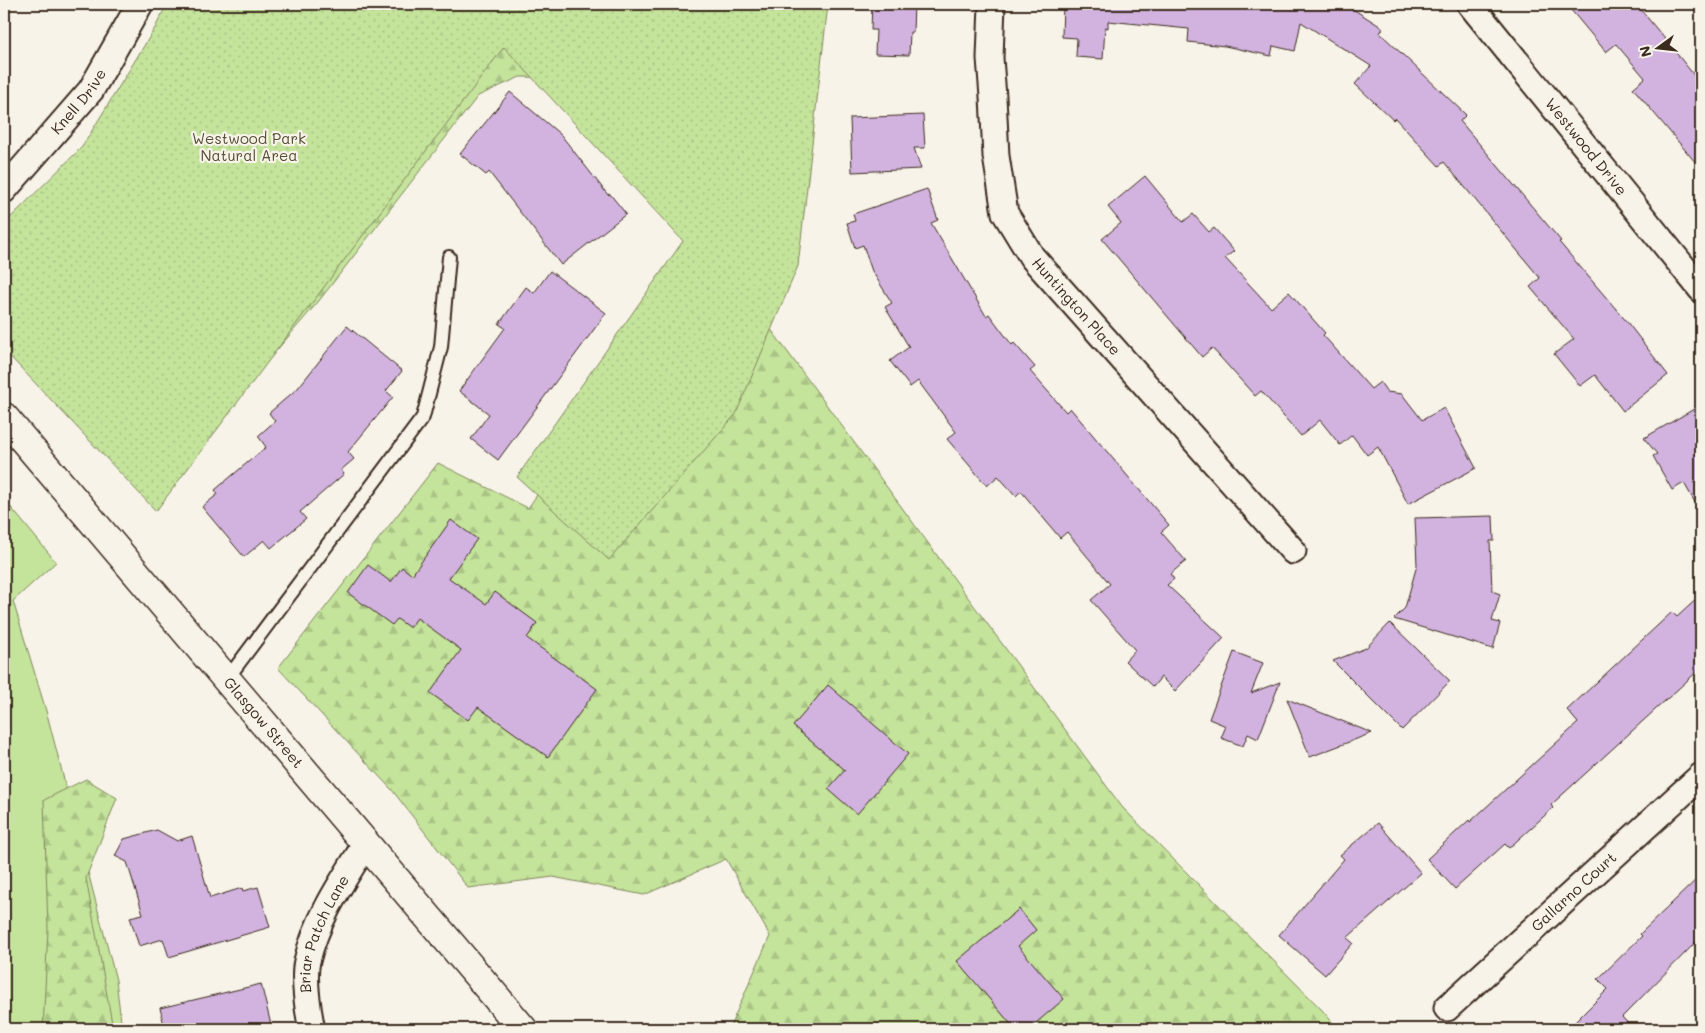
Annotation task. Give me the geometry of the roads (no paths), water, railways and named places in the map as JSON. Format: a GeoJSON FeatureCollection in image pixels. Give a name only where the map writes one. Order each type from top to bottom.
{"type":"FeatureCollection","features":[{"type":"Feature","properties":{"kind":"street","name":"Knell Drive"},"geometry":{"type":"LineString","coordinates":[[4,190],[91,90],[140,4]]}},
{"type":"Feature","properties":{"kind":"street","name":"Huntington Place"},"geometry":{"type":"LineString","coordinates":[[992,4],[990,58],[996,156],[1004,212],[1032,257],[1293,550]]}},
{"type":"Feature","properties":{"kind":"street","name":"Westwood Drive"},"geometry":{"type":"LineString","coordinates":[[1470,4],[1701,289]]}},
{"type":"Feature","properties":{"kind":"street","name":"Glasgow Street"},"geometry":{"type":"LineString","coordinates":[[4,417],[522,1029]]}},
{"type":"Feature","properties":{"kind":"street","name":"Gallarno Court"},"geometry":{"type":"LineString","coordinates":[[1447,1008],[1701,776]]}},
{"type":"Feature","properties":{"kind":"street","name":"Briar Patch Lane"},"geometry":{"type":"LineString","coordinates":[[312,1029],[307,1007],[306,963],[323,915],[365,845]]}},
{"type":"Feature","properties":{"kind":"lane"},"geometry":{"type":"LineString","coordinates":[[227,679],[422,417],[441,347],[449,257]]}},
{"type":"Feature","properties":{"kind":"park label","name":"Westwood Park Natural Area"},"geometry":{"type":"Point","coordinates":[249,148]}}]}
